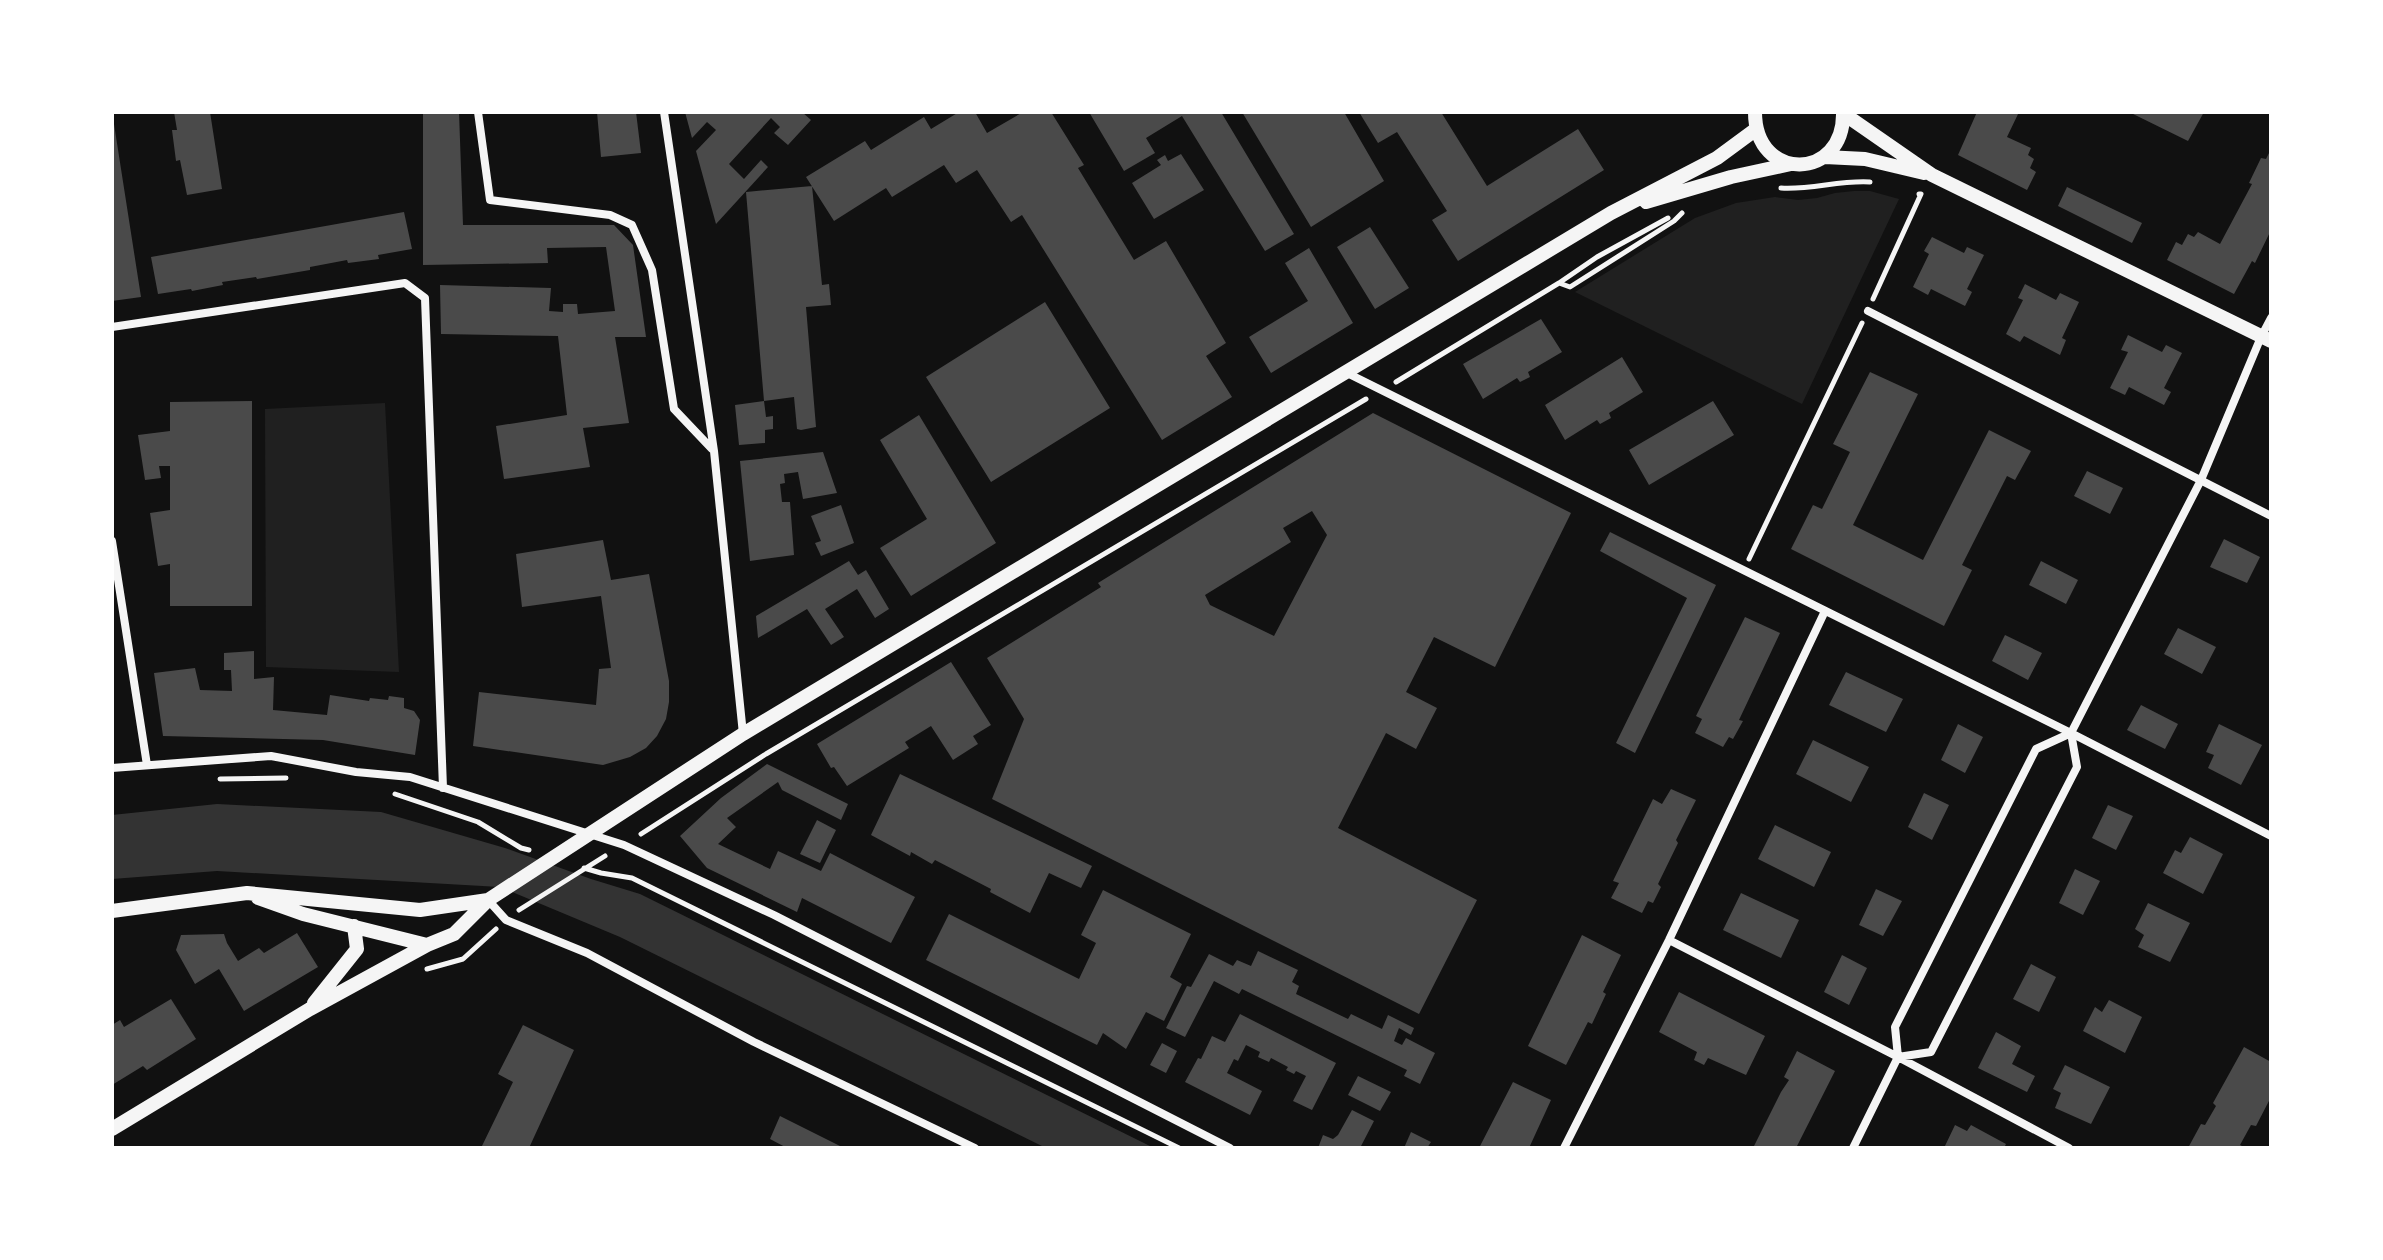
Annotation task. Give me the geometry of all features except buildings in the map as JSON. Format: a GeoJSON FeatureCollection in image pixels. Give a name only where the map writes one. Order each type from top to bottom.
{"type":"FeatureCollection","features":[{"type":"Feature","properties":{"kind":"street"},"geometry":{"type":"LineString","coordinates":[[478,112],[490,200],[610,215],[632,225],[652,270],[674,409],[714,451]]}},
{"type":"Feature","properties":{"kind":"street"},"geometry":{"type":"LineString","coordinates":[[664,112],[714,451],[743,734]]}},
{"type":"Feature","properties":{"kind":"street"},"geometry":{"type":"LineString","coordinates":[[1755,112],[1755,130],[1762,146],[1775,158],[1791,164]]}},
{"type":"Feature","properties":{"kind":"street"},"geometry":{"type":"LineString","coordinates":[[1611,213],[1731,177],[1791,164],[1809,164],[1825,157],[1836,145],[1843,130],[1844,113]]}},
{"type":"Feature","properties":{"kind":"street"},"geometry":{"type":"LineString","coordinates":[[1844,113],[1932,175],[2266,339]]}},
{"type":"Feature","properties":{"kind":"street"},"geometry":{"type":"LineString","coordinates":[[112,1129],[310,1009],[427,945],[454,934],[488,900],[743,734],[1611,213],[1717,158],[1755,130]]}},
{"type":"Feature","properties":{"kind":"street"},"geometry":{"type":"LineString","coordinates":[[1825,157],[1865,159],[1932,175]]}},
{"type":"Feature","properties":{"kind":"street"},"geometry":{"type":"LineString","coordinates":[[112,327],[405,283],[425,298],[443,788]]}},
{"type":"Feature","properties":{"kind":"street"},"geometry":{"type":"LineString","coordinates":[[1868,311],[2271,516]]}},
{"type":"Feature","properties":{"kind":"street"},"geometry":{"type":"LineString","coordinates":[[1898,1057],[1931,1052],[2077,767],[2071,733],[2201,480],[2266,339],[2271,318]]}},
{"type":"Feature","properties":{"kind":"street"},"geometry":{"type":"LineString","coordinates":[[1345,372],[2071,733],[2271,836]]}},
{"type":"Feature","properties":{"kind":"street"},"geometry":{"type":"LineString","coordinates":[[112,541],[147,765]]}},
{"type":"Feature","properties":{"kind":"street"},"geometry":{"type":"LineString","coordinates":[[1564,1148],[1669,940],[1825,611]]}},
{"type":"Feature","properties":{"kind":"street"},"geometry":{"type":"LineString","coordinates":[[1853,1148],[1898,1057],[1895,1027],[2036,749],[2071,733]]}},
{"type":"Feature","properties":{"kind":"street"},"geometry":{"type":"LineString","coordinates":[[112,768],[271,756],[356,772],[410,777],[624,845],[774,915],[1230,1148]]}},
{"type":"Feature","properties":{"kind":"street"},"geometry":{"type":"LineString","coordinates":[[112,911],[247,893],[420,910],[488,900]]}},
{"type":"Feature","properties":{"kind":"street"},"geometry":{"type":"LineString","coordinates":[[247,893],[275,906],[427,945]]}},
{"type":"Feature","properties":{"kind":"street"},"geometry":{"type":"LineString","coordinates":[[488,900],[506,920],[587,953],[754,1042],[975,1148]]}},
{"type":"Feature","properties":{"kind":"street"},"geometry":{"type":"LineString","coordinates":[[310,1009],[357,949],[354,926]]}},
{"type":"Feature","properties":{"kind":"street"},"geometry":{"type":"LineString","coordinates":[[1669,940],[2069,1148]]}},
{"type":"Feature","properties":{"kind":"path"},"geometry":{"type":"LineString","coordinates":[[1770,187],[1798,189],[1854,181],[1872,182]]}},
{"type":"Feature","properties":{"kind":"path"},"geometry":{"type":"LineString","coordinates":[[1743,571],[1921,194]]}},
{"type":"Feature","properties":{"kind":"path"},"geometry":{"type":"LineString","coordinates":[[650,828],[780,746],[1381,390],[1635,235],[1686,210],[1674,221],[1570,287],[1559,283]]}},
{"type":"Feature","properties":{"kind":"path"},"geometry":{"type":"LineString","coordinates":[[211,779],[286,778]]}},
{"type":"Feature","properties":{"kind":"path"},"geometry":{"type":"LineString","coordinates":[[381,792],[397,794],[478,822],[521,848],[534,852]]}},
{"type":"Feature","properties":{"kind":"path"},"geometry":{"type":"LineString","coordinates":[[426,970],[463,959],[518,910],[589,864]]}},
{"type":"Feature","properties":{"kind":"path"},"geometry":{"type":"LineString","coordinates":[[575,865],[632,878],[1179,1148]]}},
{"type":"Feature","properties":{"kind":"shaded area"},"geometry":{"type":"Polygon","coordinates":[[[1870,191],[1899,199],[1802,404],[1575,292],[1695,218],[1736,203],[1775,197],[1798,200],[1870,191]]]}},
{"type":"Feature","properties":{"kind":"shaded area"},"geometry":{"type":"Polygon","coordinates":[[[385,403],[399,672],[266,667],[265,409],[385,403]]]}},
{"type":"Feature","properties":{"kind":"shaded area"},"geometry":{"type":"Polygon","coordinates":[[[217,804],[381,812],[505,848],[640,894],[1154,1148],[1046,1148],[620,937],[500,887],[217,871],[112,879],[112,815],[217,804]]]}}]}
